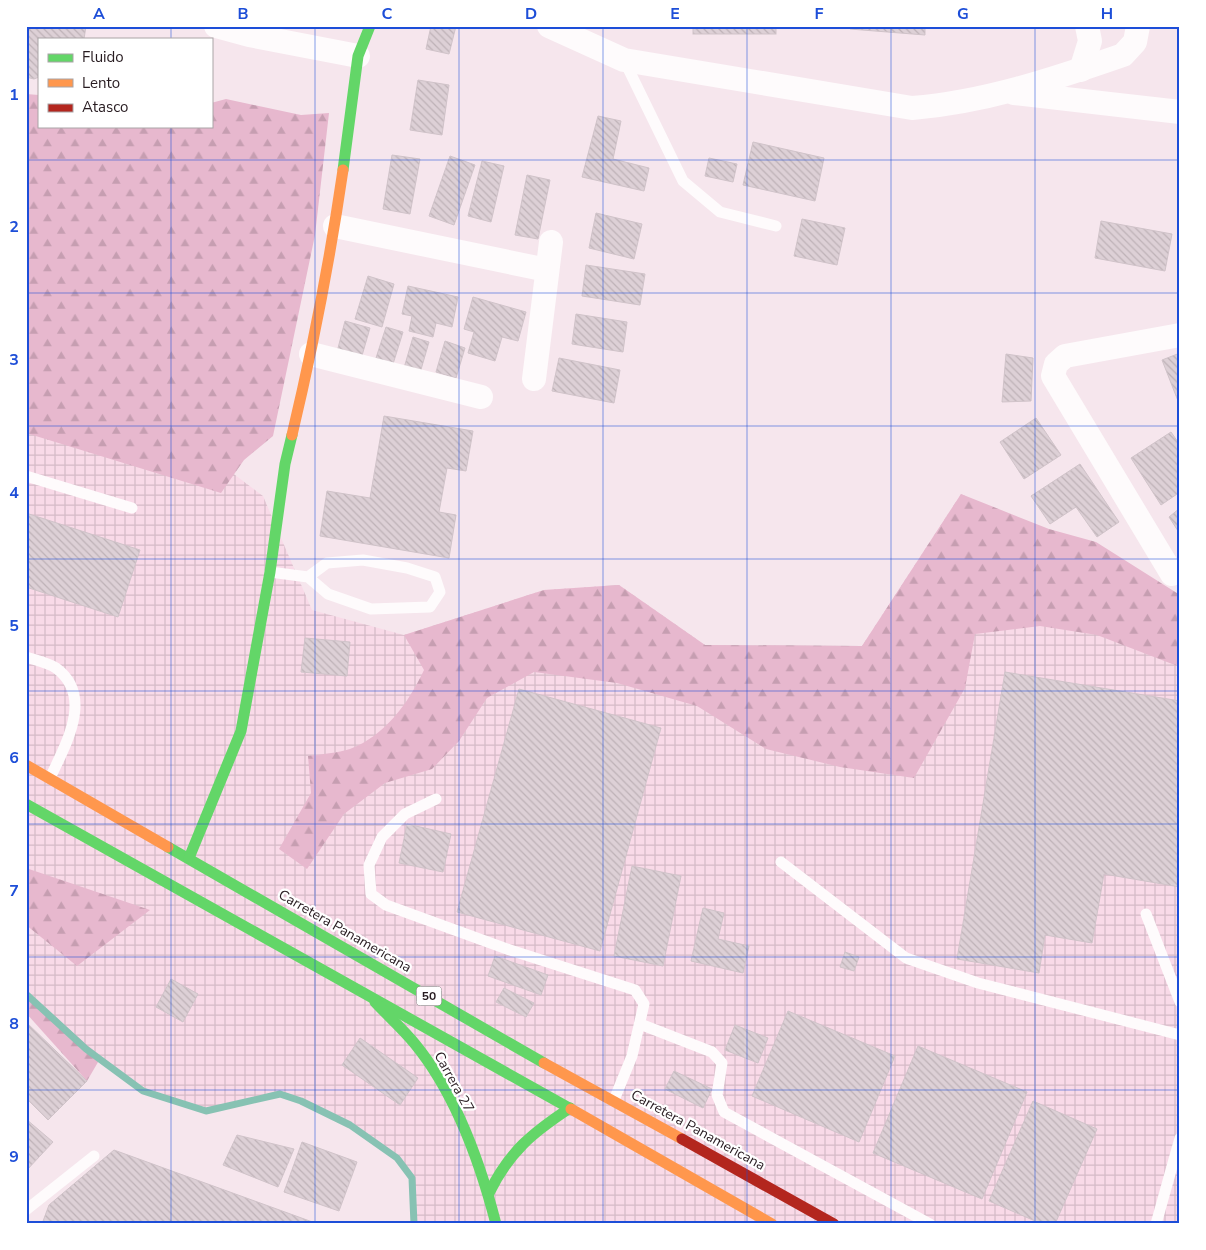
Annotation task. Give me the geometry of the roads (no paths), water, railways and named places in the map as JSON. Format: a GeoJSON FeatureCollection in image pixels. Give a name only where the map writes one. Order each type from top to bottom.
{"type":"FeatureCollection","features":[{"type":"Feature","properties":{"kind":"main road"},"geometry":{"type":"LineString","coordinates":[[189,858],[241,731],[270,572],[285,464],[311,354],[335,226],[358,56],[370,26]]}},
{"type":"Feature","properties":{"kind":"main road","name":"Carretera Panamericana"},"geometry":{"type":"LineString","coordinates":[[26,765],[575,1081],[614,1100],[834,1224]]}},
{"type":"Feature","properties":{"kind":"main road","name":"50"},"geometry":{"type":"LineString","coordinates":[[26,804],[570,1108],[772,1224]]}},
{"type":"Feature","properties":{"kind":"main road","name":"Carrera 27"},"geometry":{"type":"LineString","coordinates":[[372,998],[416,1045],[455,1112],[489,1194],[496,1224]]}},
{"type":"Feature","properties":{"kind":"main road"},"geometry":{"type":"LineString","coordinates":[[489,1194],[501,1167],[530,1134],[570,1108]]}},
{"type":"Feature","properties":{"kind":"street"},"geometry":{"type":"LineString","coordinates":[[216,26],[249,35],[358,56]]}},
{"type":"Feature","properties":{"kind":"street"},"geometry":{"type":"LineString","coordinates":[[549,26],[624,60],[912,108],[952,104],[1005,92],[1081,70],[1123,55],[1135,42],[1138,26]]}},
{"type":"Feature","properties":{"kind":"street"},"geometry":{"type":"LineString","coordinates":[[1081,70],[1090,42],[1087,26]]}},
{"type":"Feature","properties":{"kind":"street"},"geometry":{"type":"LineString","coordinates":[[1005,92],[1180,112]]}},
{"type":"Feature","properties":{"kind":"street"},"geometry":{"type":"LineString","coordinates":[[335,226],[547,270]]}},
{"type":"Feature","properties":{"kind":"street"},"geometry":{"type":"LineString","coordinates":[[534,379],[552,242]]}},
{"type":"Feature","properties":{"kind":"street"},"geometry":{"type":"LineString","coordinates":[[1172,574],[1053,376],[1056,364],[1065,356],[1180,335]]}},
{"type":"Feature","properties":{"kind":"street"},"geometry":{"type":"LineString","coordinates":[[311,354],[481,397]]}},
{"type":"Feature","properties":{"kind":"lane"},"geometry":{"type":"LineString","coordinates":[[624,60],[683,181],[720,212],[776,226]]}},
{"type":"Feature","properties":{"kind":"lane"},"geometry":{"type":"LineString","coordinates":[[26,476],[132,508]]}},
{"type":"Feature","properties":{"kind":"lane"},"geometry":{"type":"LineString","coordinates":[[270,572],[308,577],[328,594],[371,609],[430,607],[440,592],[435,578],[407,568],[364,560],[327,563],[308,577]]}},
{"type":"Feature","properties":{"kind":"lane"},"geometry":{"type":"LineString","coordinates":[[26,657],[55,667],[70,683],[77,705],[68,741],[50,778]]}},
{"type":"Feature","properties":{"kind":"lane"},"geometry":{"type":"LineString","coordinates":[[436,799],[406,814],[382,837],[369,865],[371,894],[386,905],[510,950],[635,990],[644,1004],[632,1056],[614,1100]]}},
{"type":"Feature","properties":{"kind":"lane"},"geometry":{"type":"LineString","coordinates":[[781,862],[906,958],[978,983],[1180,1035]]}},
{"type":"Feature","properties":{"kind":"lane"},"geometry":{"type":"LineString","coordinates":[[1146,914],[1180,1002]]}},
{"type":"Feature","properties":{"kind":"lane"},"geometry":{"type":"LineString","coordinates":[[640,1024],[712,1052],[722,1063],[717,1095],[724,1112],[930,1224]]}},
{"type":"Feature","properties":{"kind":"lane"},"geometry":{"type":"LineString","coordinates":[[1156,1224],[1180,1138]]}},
{"type":"Feature","properties":{"kind":"lane"},"geometry":{"type":"LineString","coordinates":[[26,1210],[94,1156]]}},
{"type":"Feature","properties":{"kind":"waterway"},"geometry":{"type":"LineString","coordinates":[[26,994],[86,1049],[143,1091],[206,1111],[280,1094],[301,1101],[350,1125],[397,1158],[412,1178],[414,1224]]}}]}
